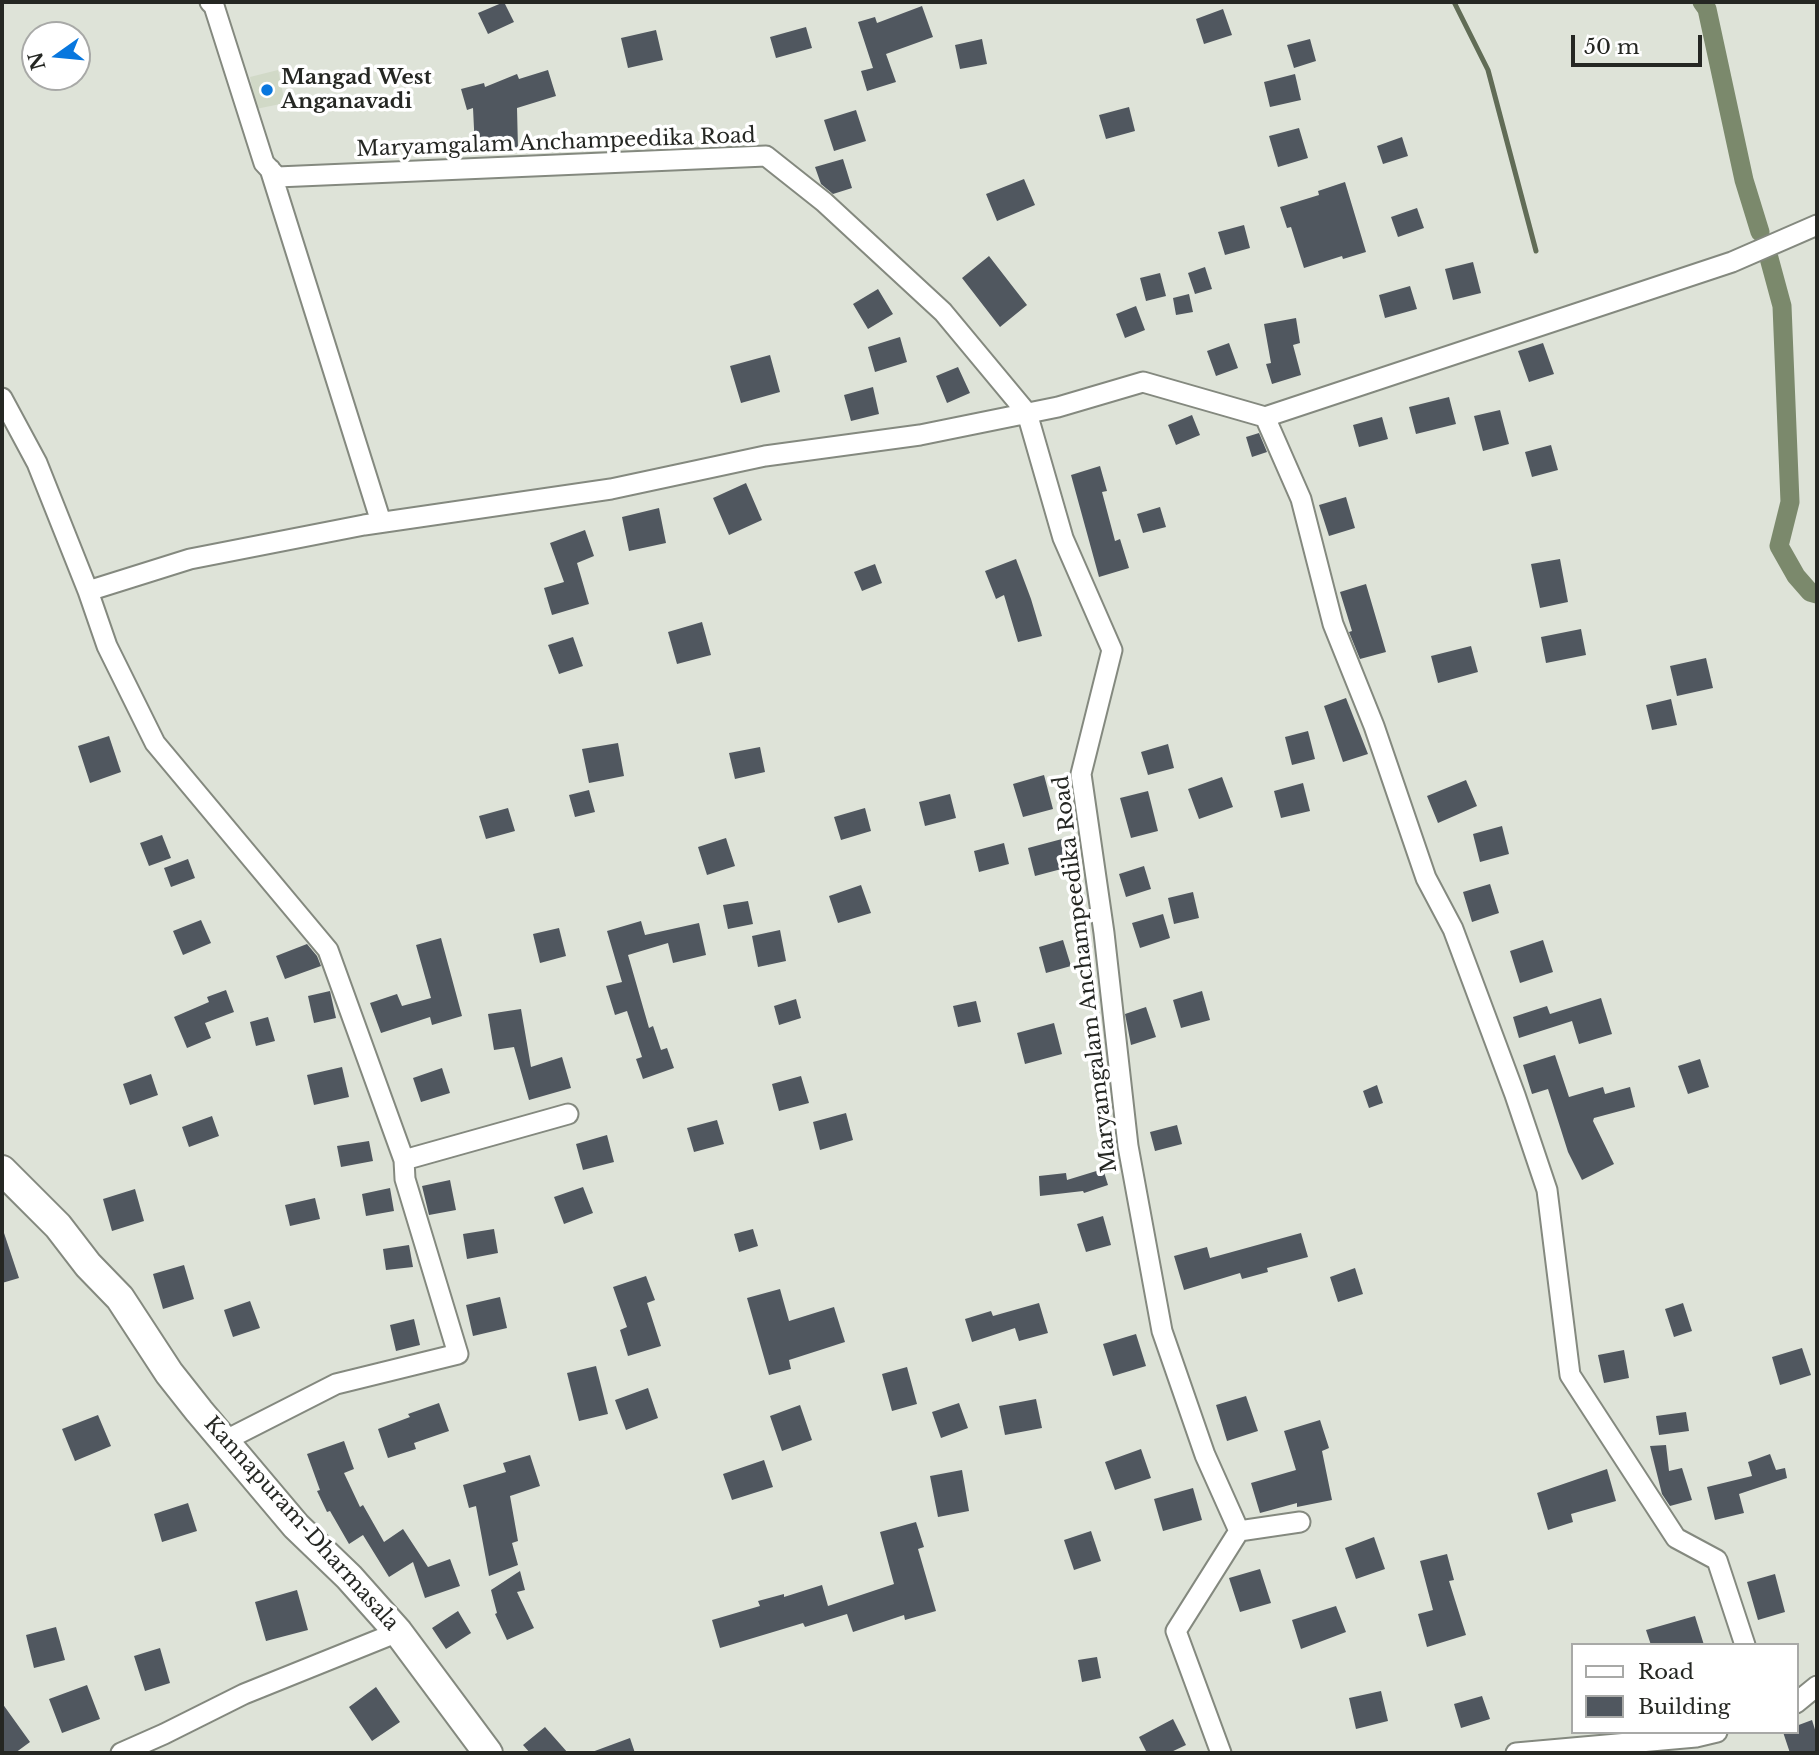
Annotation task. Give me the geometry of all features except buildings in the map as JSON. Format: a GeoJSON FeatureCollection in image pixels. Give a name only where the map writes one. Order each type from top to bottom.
{"type":"FeatureCollection","features":[{"type":"Feature","properties":{"kind":"main road","name":"Kannapuram-Dharmasala"},"geometry":{"type":"LineString","coordinates":[[2,1170],[58,1226],[88,1265],[120,1298],[169,1373],[296,1526],[349,1577],[398,1632],[488,1753]]}},
{"type":"Feature","properties":{"kind":"street"},"geometry":{"type":"LineString","coordinates":[[210,2],[214,6],[264,163],[270,169],[381,522]]}},
{"type":"Feature","properties":{"kind":"street","name":"Maryamgalam Anchampeedika Road"},"geometry":{"type":"LineString","coordinates":[[270,169],[277,177],[766,156],[824,202],[943,312],[1027,413],[1063,538],[1112,650],[1081,774],[1104,933],[1128,1146],[1162,1331],[1205,1455],[1238,1531]]}},
{"type":"Feature","properties":{"kind":"street"},"geometry":{"type":"LineString","coordinates":[[88,592],[190,559],[381,522],[611,489],[765,456],[920,435],[1058,407],[1143,382],[1265,417],[1732,262],[1817,225]]}},
{"type":"Feature","properties":{"kind":"street"},"geometry":{"type":"LineString","coordinates":[[2,398],[37,463],[107,646],[155,743],[328,950],[404,1160],[405,1179],[458,1354],[336,1384],[224,1441]]}},
{"type":"Feature","properties":{"kind":"street"},"geometry":{"type":"LineString","coordinates":[[1265,417],[1301,499],[1333,624],[1374,726],[1426,878],[1453,929],[1515,1094],[1547,1190],[1570,1375],[1676,1538],[1717,1560],[1744,1643]]}},
{"type":"Feature","properties":{"kind":"street"},"geometry":{"type":"LineString","coordinates":[[404,1160],[568,1114]]}},
{"type":"Feature","properties":{"kind":"street"},"geometry":{"type":"LineString","coordinates":[[1221,1753],[1176,1631],[1238,1531],[1300,1522]]}},
{"type":"Feature","properties":{"kind":"street"},"geometry":{"type":"LineString","coordinates":[[121,1753],[244,1694],[398,1632]]}},
{"type":"Feature","properties":{"kind":"street"},"geometry":{"type":"LineString","coordinates":[[1798,1701],[1817,1686]]}},
{"type":"Feature","properties":{"kind":"street"},"geometry":{"type":"LineString","coordinates":[[1516,1753],[1709,1734]]}},
{"type":"Feature","properties":{"kind":"shaded area","name":"Mangad West Anganavadi"},"geometry":{"type":"Polygon","coordinates":[[[278,70],[285,103],[256,109],[250,77],[278,70]]]}},
{"type":"Feature","properties":{"kind":"waterway"},"geometry":{"type":"LineString","coordinates":[[1454,2],[1488,70],[1536,251]]}},
{"type":"Feature","properties":{"kind":"waterway"},"geometry":{"type":"LineString","coordinates":[[1702,2],[1707,9],[1744,180],[1760,232]]}},
{"type":"Feature","properties":{"kind":"waterway"},"geometry":{"type":"LineString","coordinates":[[1769,258],[1782,306],[1790,502],[1779,546],[1796,576],[1810,592],[1817,594]]}},
{"type":"Feature","properties":{"kind":"place","name":"Mangad West Anganavadi"},"geometry":{"type":"Point","coordinates":[267,90]}}]}
